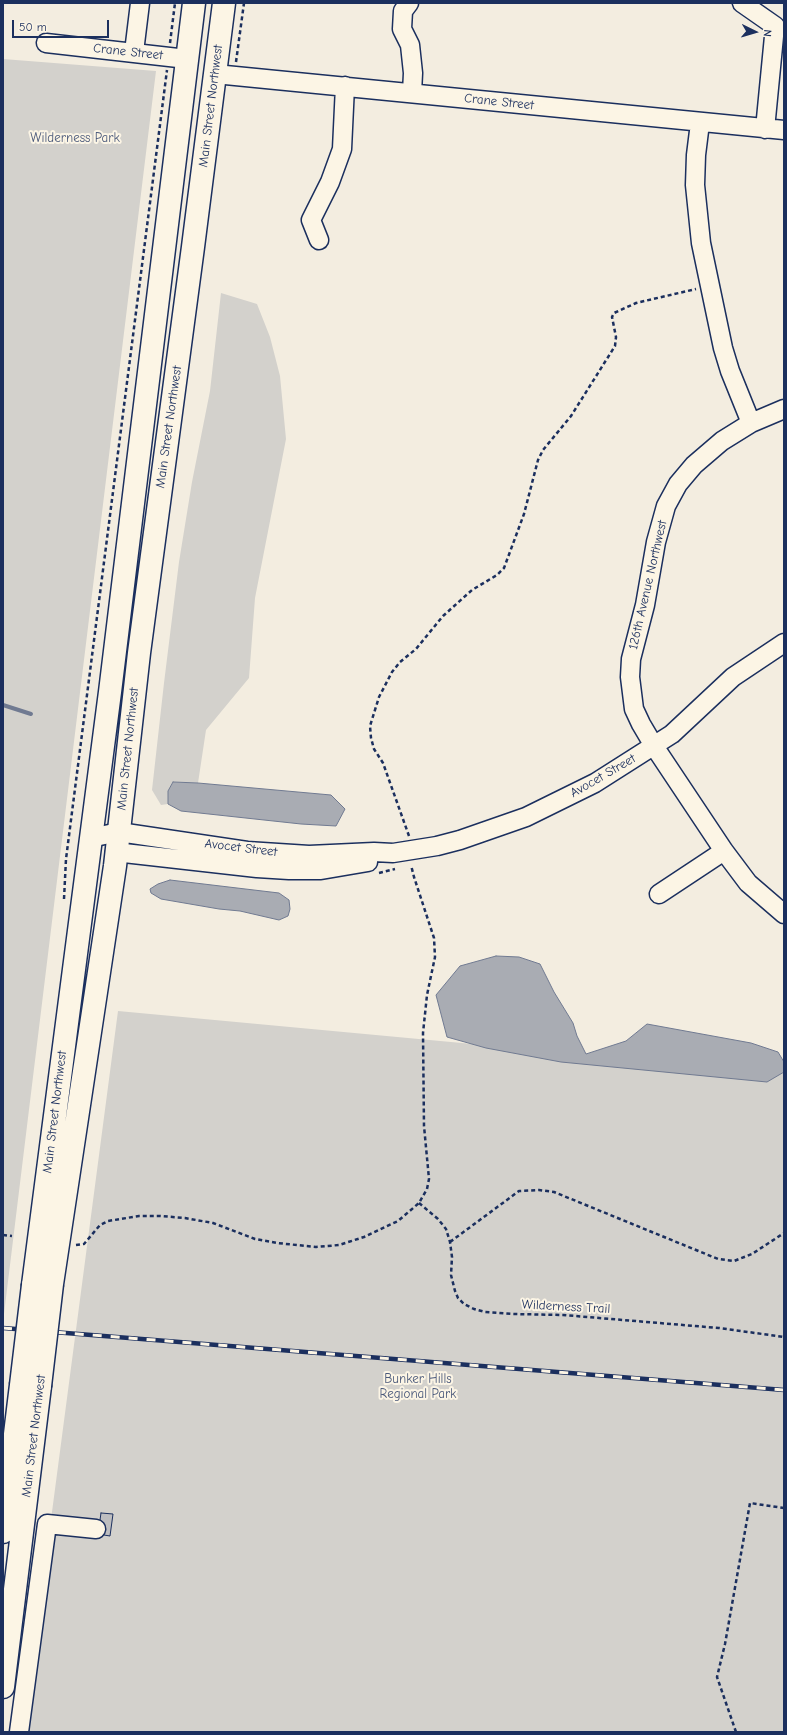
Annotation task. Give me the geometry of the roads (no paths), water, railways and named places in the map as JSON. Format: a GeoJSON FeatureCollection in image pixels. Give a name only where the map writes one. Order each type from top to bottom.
{"type":"FeatureCollection","features":[{"type":"Feature","properties":{"kind":"main road","name":"Main Street Northwest"},"geometry":{"type":"LineString","coordinates":[[43,1285],[114,874],[109,839],[110,692],[178,58],[194,3]]}},
{"type":"Feature","properties":{"kind":"main road","name":"Main Street Northwest"},"geometry":{"type":"LineString","coordinates":[[3,1687],[30,1385],[43,1285],[109,839],[139,653],[224,3]]}},
{"type":"Feature","properties":{"kind":"main road","name":"Main Street Northwest"},"geometry":{"type":"LineString","coordinates":[[3,1532],[30,1385]]}},
{"type":"Feature","properties":{"kind":"street"},"geometry":{"type":"LineString","coordinates":[[134,52],[140,3]]}},
{"type":"Feature","properties":{"kind":"street"},"geometry":{"type":"LineString","coordinates":[[409,3],[403,11],[402,29],[410,45],[413,73],[412,93]]}},
{"type":"Feature","properties":{"kind":"street"},"geometry":{"type":"LineString","coordinates":[[742,3],[779,26],[765,129]]}},
{"type":"Feature","properties":{"kind":"street","name":"Crane Street"},"geometry":{"type":"LineString","coordinates":[[46,43],[178,58]]}},
{"type":"Feature","properties":{"kind":"street","name":"Crane Street"},"geometry":{"type":"LineString","coordinates":[[215,74],[700,123],[784,130]]}},
{"type":"Feature","properties":{"kind":"street"},"geometry":{"type":"LineString","coordinates":[[319,240],[311,220],[330,182],[342,149],[345,86]]}},
{"type":"Feature","properties":{"kind":"street"},"geometry":{"type":"LineString","coordinates":[[700,123],[696,155],[695,186],[701,242],[723,348],[730,371],[751,423]]}},
{"type":"Feature","properties":{"kind":"street","name":"126th Avenue Northwest"},"geometry":{"type":"LineString","coordinates":[[784,409],[751,423],[722,441],[694,465],[678,484],[666,506],[656,542],[645,605],[631,659],[630,677],[634,709],[654,746],[724,851],[748,883],[784,914]]}},
{"type":"Feature","properties":{"kind":"street","name":"Avocet Street"},"geometry":{"type":"LineString","coordinates":[[109,839],[258,868],[313,870],[377,861],[402,852],[460,840],[526,817],[595,783],[672,734],[733,677],[784,643]]}},
{"type":"Feature","properties":{"kind":"street"},"geometry":{"type":"LineString","coordinates":[[659,894],[724,851]]}},
{"type":"Feature","properties":{"kind":"street"},"geometry":{"type":"LineString","coordinates":[[19,1732],[47,1524],[96,1529]]}},
{"type":"Feature","properties":{"kind":"waterway"},"geometry":{"type":"LineString","coordinates":[[3,705],[31,714]]}},
{"type":"Feature","properties":{"kind":"railway"},"geometry":{"type":"LineString","coordinates":[[3,1328],[784,1390]]}},
{"type":"Feature","properties":{"kind":"park label","name":"Wilderness Park"},"geometry":{"type":"Point","coordinates":[75,138]}},
{"type":"Feature","properties":{"kind":"park label","name":"Bunker Hills Regional Park"},"geometry":{"type":"Point","coordinates":[418,1386]}}]}
